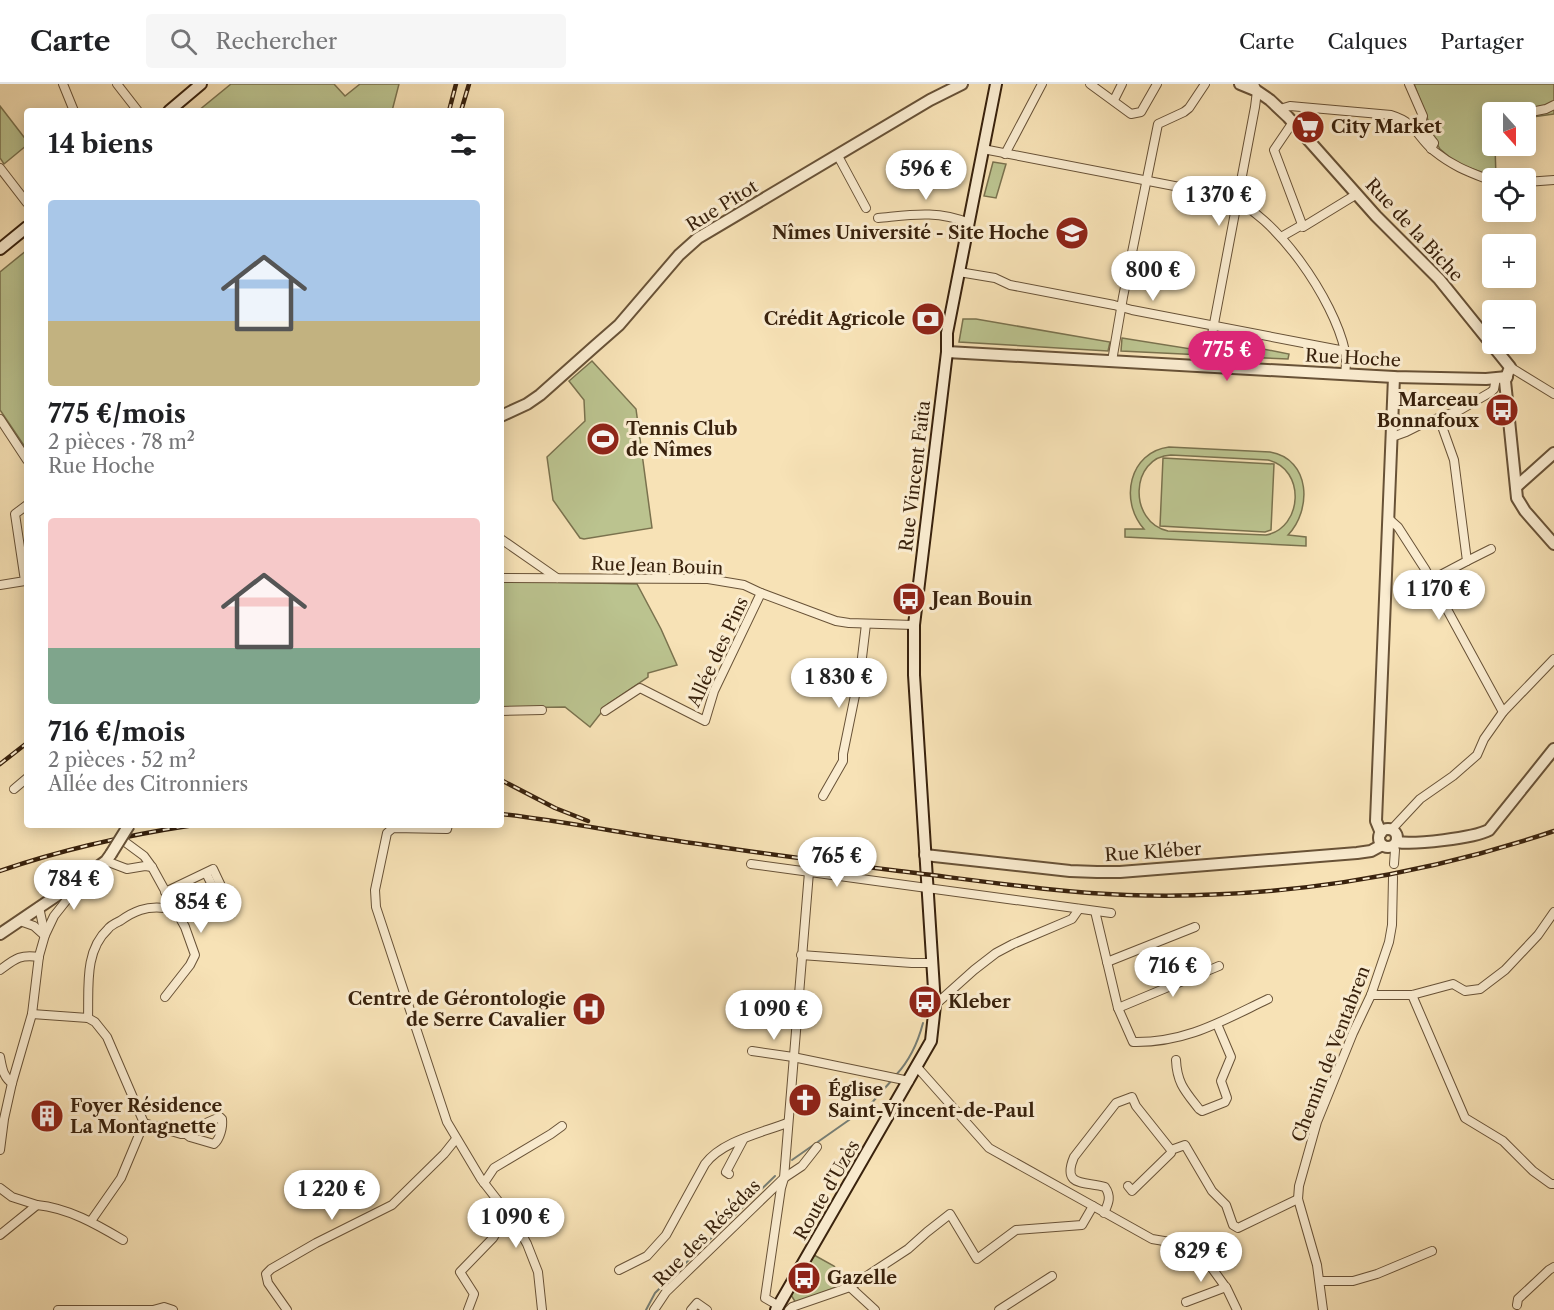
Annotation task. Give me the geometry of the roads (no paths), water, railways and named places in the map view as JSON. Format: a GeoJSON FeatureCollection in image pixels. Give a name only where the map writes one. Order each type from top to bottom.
{"type":"FeatureCollection","features":[{"type":"Feature","properties":{"kind":"street"},"geometry":{"type":"LineString","coordinates":[[63,84],[73,108]]}},
{"type":"Feature","properties":{"kind":"street"},"geometry":{"type":"LineString","coordinates":[[117,84],[136,108]]}},
{"type":"Feature","properties":{"kind":"street"},"geometry":{"type":"LineString","coordinates":[[173,108],[201,84]]}},
{"type":"Feature","properties":{"kind":"street"},"geometry":{"type":"LineString","coordinates":[[173,108],[210,84]]}},
{"type":"Feature","properties":{"kind":"street","name":"Rue Pitot"},"geometry":{"type":"LineString","coordinates":[[504,415],[540,395],[596,346],[619,325],[679,255],[698,238],[930,100],[962,84]]}},
{"type":"Feature","properties":{"kind":"street","name":"Rue Vincent Faïta"},"geometry":{"type":"LineString","coordinates":[[926,883],[914,625],[947,333],[996,84]]}},
{"type":"Feature","properties":{"kind":"street"},"geometry":{"type":"LineString","coordinates":[[1005,154],[1042,84]]}},
{"type":"Feature","properties":{"kind":"street"},"geometry":{"type":"LineString","coordinates":[[1090,84],[1131,114],[1141,112],[1157,84]]}},
{"type":"Feature","properties":{"kind":"street"},"geometry":{"type":"LineString","coordinates":[[1114,100],[1122,84]]}},
{"type":"Feature","properties":{"kind":"street"},"geometry":{"type":"LineString","coordinates":[[1112,361],[1158,124],[1189,108],[1205,84]]}},
{"type":"Feature","properties":{"kind":"street","name":"Rue de la Biche"},"geometry":{"type":"LineString","coordinates":[[1240,84],[1255,88],[1280,109],[1376,216],[1434,274],[1504,376],[1554,394]]}},
{"type":"Feature","properties":{"kind":"street"},"geometry":{"type":"LineString","coordinates":[[1409,84],[1423,116],[1422,126],[1434,143],[1431,148]]}},
{"type":"Feature","properties":{"kind":"street"},"geometry":{"type":"LineString","coordinates":[[1206,366],[1255,107],[1255,88]]}},
{"type":"Feature","properties":{"kind":"street"},"geometry":{"type":"LineString","coordinates":[[1536,110],[1554,105]]}},
{"type":"Feature","properties":{"kind":"street"},"geometry":{"type":"LineString","coordinates":[[1280,109],[1290,106],[1391,115],[1401,118],[1412,126],[1431,148],[1455,167],[1482,177]]}},
{"type":"Feature","properties":{"kind":"street"},"geometry":{"type":"LineString","coordinates":[[1293,122],[1274,150],[1302,225]]}},
{"type":"Feature","properties":{"kind":"street"},"geometry":{"type":"LineString","coordinates":[[983,149],[1226,196],[1250,208],[1281,237],[1303,264],[1324,299],[1341,334],[1345,351],[1345,374]]}},
{"type":"Feature","properties":{"kind":"street"},"geometry":{"type":"LineString","coordinates":[[838,156],[866,208]]}},
{"type":"Feature","properties":{"kind":"street"},"geometry":{"type":"LineString","coordinates":[[0,168],[24,199]]}},
{"type":"Feature","properties":{"kind":"street"},"geometry":{"type":"LineString","coordinates":[[1536,181],[1554,180]]}},
{"type":"Feature","properties":{"kind":"street"},"geometry":{"type":"LineString","coordinates":[[1281,237],[1302,225],[1303,227],[1357,194]]}},
{"type":"Feature","properties":{"kind":"street"},"geometry":{"type":"LineString","coordinates":[[878,218],[929,213],[969,223]]}},
{"type":"Feature","properties":{"kind":"street"},"geometry":{"type":"LineString","coordinates":[[0,249],[24,229]]}},
{"type":"Feature","properties":{"kind":"street"},"geometry":{"type":"LineString","coordinates":[[959,272],[995,278],[1010,285],[1212,327],[1345,351]]}},
{"type":"Feature","properties":{"kind":"street","name":"Rue Hoche"},"geometry":{"type":"LineString","coordinates":[[946,352],[1394,377],[1504,376]]}},
{"type":"Feature","properties":{"kind":"street"},"geometry":{"type":"LineString","coordinates":[[1392,436],[1460,410],[1491,392],[1504,376]]}},
{"type":"Feature","properties":{"kind":"street"},"geometry":{"type":"LineString","coordinates":[[1504,376],[1516,498],[1554,544]]}},
{"type":"Feature","properties":{"kind":"street"},"geometry":{"type":"LineString","coordinates":[[1394,377],[1376,821],[1386,831],[1397,835],[1394,864]]}},
{"type":"Feature","properties":{"kind":"street"},"geometry":{"type":"LineString","coordinates":[[1439,418],[1454,459],[1467,561]]}},
{"type":"Feature","properties":{"kind":"street"},"geometry":{"type":"LineString","coordinates":[[0,419],[24,455]]}},
{"type":"Feature","properties":{"kind":"street"},"geometry":{"type":"LineString","coordinates":[[1516,487],[1554,453]]}},
{"type":"Feature","properties":{"kind":"street"},"geometry":{"type":"LineString","coordinates":[[24,507],[15,514],[24,569]]}},
{"type":"Feature","properties":{"kind":"street"},"geometry":{"type":"LineString","coordinates":[[1389,519],[1398,527],[1431,580],[1503,712]]}},
{"type":"Feature","properties":{"kind":"street"},"geometry":{"type":"LineString","coordinates":[[504,540],[558,579]]}},
{"type":"Feature","properties":{"kind":"street"},"geometry":{"type":"LineString","coordinates":[[1431,580],[1491,549]]}},
{"type":"Feature","properties":{"kind":"street","name":"Rue Jean Bouin"},"geometry":{"type":"LineString","coordinates":[[504,578],[708,579],[744,585],[836,621],[914,625]]}},
{"type":"Feature","properties":{"kind":"street"},"geometry":{"type":"LineString","coordinates":[[0,585],[24,581]]}},
{"type":"Feature","properties":{"kind":"street","name":"Allée des Pins"},"geometry":{"type":"LineString","coordinates":[[605,711],[640,688],[705,721],[714,691],[761,593]]}},
{"type":"Feature","properties":{"kind":"street"},"geometry":{"type":"LineString","coordinates":[[823,796],[843,761],[861,666],[866,624]]}},
{"type":"Feature","properties":{"kind":"street"},"geometry":{"type":"LineString","coordinates":[[1382,845],[1379,839],[1420,798],[1453,776],[1477,754],[1484,738],[1503,712],[1554,659]]}},
{"type":"Feature","properties":{"kind":"street"},"geometry":{"type":"LineString","coordinates":[[504,711],[542,710]]}},
{"type":"Feature","properties":{"kind":"street","name":"Rue Kléber"},"geometry":{"type":"LineString","coordinates":[[925,855],[1070,871],[1120,872],[1357,853],[1371,851],[1382,845],[1387,847],[1395,844],[1472,836],[1489,830],[1554,749]]}},
{"type":"Feature","properties":{"kind":"street"},"geometry":{"type":"LineString","coordinates":[[14,789],[24,781]]}},
{"type":"Feature","properties":{"kind":"street"},"geometry":{"type":"LineString","coordinates":[[0,934],[87,875],[125,842],[128,828]]}},
{"type":"Feature","properties":{"kind":"street"},"geometry":{"type":"LineString","coordinates":[[447,828],[393,828],[387,833],[375,890],[376,907],[447,1122],[484,1183],[516,1224],[527,1244],[538,1272],[542,1310]]}},
{"type":"Feature","properties":{"kind":"street"},"geometry":{"type":"LineString","coordinates":[[125,842],[139,852],[152,867],[185,927],[195,955],[165,997]]}},
{"type":"Feature","properties":{"kind":"street"},"geometry":{"type":"LineString","coordinates":[[135,868],[139,852]]}},
{"type":"Feature","properties":{"kind":"street"},"geometry":{"type":"LineString","coordinates":[[108,857],[126,869],[152,867]]}},
{"type":"Feature","properties":{"kind":"street"},"geometry":{"type":"LineString","coordinates":[[751,864],[793,871],[926,883],[1111,913]]}},
{"type":"Feature","properties":{"kind":"street"},"geometry":{"type":"LineString","coordinates":[[165,892],[213,869],[230,905]]}},
{"type":"Feature","properties":{"kind":"street"},"geometry":{"type":"LineString","coordinates":[[809,872],[784,1178],[765,1298],[781,1308],[850,1287],[908,1249],[950,1214],[977,1259],[1016,1230],[1082,1225],[1093,1206]]}},
{"type":"Feature","properties":{"kind":"street"},"geometry":{"type":"LineString","coordinates":[[0,1150],[12,1083],[32,1014],[39,957],[45,935],[54,916],[87,875]]}},
{"type":"Feature","properties":{"kind":"street","name":"Chemin de Ventabren"},"geometry":{"type":"LineString","coordinates":[[1323,1310],[1317,1265],[1298,1199],[1299,1186],[1317,1122],[1371,995],[1389,942],[1392,926],[1393,877]]}},
{"type":"Feature","properties":{"kind":"street","name":"Route d'Uzès"},"geometry":{"type":"LineString","coordinates":[[781,1308],[931,1041],[935,1005],[926,883]]}},
{"type":"Feature","properties":{"kind":"street"},"geometry":{"type":"LineString","coordinates":[[43,905],[54,916]]}},
{"type":"Feature","properties":{"kind":"street"},"geometry":{"type":"LineString","coordinates":[[43,905],[45,935]]}},
{"type":"Feature","properties":{"kind":"street"},"geometry":{"type":"LineString","coordinates":[[88,1018],[89,966],[95,945],[108,928],[128,915],[152,907],[164,908]]}},
{"type":"Feature","properties":{"kind":"street"},"geometry":{"type":"LineString","coordinates":[[935,1005],[996,953],[1072,919],[1079,909]]}},
{"type":"Feature","properties":{"kind":"street"},"geometry":{"type":"LineString","coordinates":[[1095,911],[1118,1008],[1133,1042],[1187,1036],[1268,999]]}},
{"type":"Feature","properties":{"kind":"street"},"geometry":{"type":"LineString","coordinates":[[1371,995],[1412,995],[1453,984],[1466,991],[1480,989],[1505,970],[1538,935],[1554,912]]}},
{"type":"Feature","properties":{"kind":"street"},"geometry":{"type":"LineString","coordinates":[[20,921],[34,926],[45,935]]}},
{"type":"Feature","properties":{"kind":"street"},"geometry":{"type":"LineString","coordinates":[[1107,962],[1195,927]]}},
{"type":"Feature","properties":{"kind":"street"},"geometry":{"type":"LineString","coordinates":[[0,970],[16,958],[28,955],[39,957]]}},
{"type":"Feature","properties":{"kind":"street"},"geometry":{"type":"LineString","coordinates":[[801,955],[932,963]]}},
{"type":"Feature","properties":{"kind":"street"},"geometry":{"type":"LineString","coordinates":[[1118,1008],[1219,966]]}},
{"type":"Feature","properties":{"kind":"street"},"geometry":{"type":"LineString","coordinates":[[1412,995],[1465,1118],[1503,1141],[1533,1171],[1554,1184]]}},
{"type":"Feature","properties":{"kind":"street"},"geometry":{"type":"LineString","coordinates":[[32,1014],[88,1018],[95,1022],[107,1037],[144,1123],[121,1178],[91,1221]]}},
{"type":"Feature","properties":{"kind":"street"},"geometry":{"type":"LineString","coordinates":[[1176,1060],[1179,1082],[1199,1109],[1202,1111],[1226,1102],[1227,1098],[1221,1081],[1231,1057],[1217,1024]]}},
{"type":"Feature","properties":{"kind":"street"},"geometry":{"type":"LineString","coordinates":[[752,1051],[909,1080]]}},
{"type":"Feature","properties":{"kind":"street"},"geometry":{"type":"LineString","coordinates":[[0,1057],[3,1072],[7,1080],[12,1083]]}},
{"type":"Feature","properties":{"kind":"street"},"geometry":{"type":"LineString","coordinates":[[917,1067],[989,1148],[1152,1239],[1188,1245],[1201,1253],[1226,1287],[1238,1310]]}},
{"type":"Feature","properties":{"kind":"street"},"geometry":{"type":"LineString","coordinates":[[1104,1213],[1109,1203],[1108,1192],[1099,1185],[1078,1183],[1073,1180],[1070,1167],[1074,1157],[1116,1103],[1132,1097],[1136,1106],[1171,1150]]}},
{"type":"Feature","properties":{"kind":"street"},"geometry":{"type":"LineString","coordinates":[[144,1123],[214,1144],[217,1142],[223,1124],[222,1119],[220,1117],[214,1119],[187,1131],[186,1134]]}},
{"type":"Feature","properties":{"kind":"street"},"geometry":{"type":"LineString","coordinates":[[619,1270],[647,1256],[666,1235],[711,1155],[724,1147],[787,1124]]}},
{"type":"Feature","properties":{"kind":"street"},"geometry":{"type":"LineString","coordinates":[[484,1183],[494,1168],[562,1126]]}},
{"type":"Feature","properties":{"kind":"street"},"geometry":{"type":"LineString","coordinates":[[287,1310],[268,1283],[266,1274],[316,1244],[392,1205],[456,1139]]}},
{"type":"Feature","properties":{"kind":"street"},"geometry":{"type":"LineString","coordinates":[[729,1174],[726,1172],[743,1140]]}},
{"type":"Feature","properties":{"kind":"street"},"geometry":{"type":"LineString","coordinates":[[1171,1150],[1185,1145],[1212,1191],[1226,1205],[1233,1225],[1238,1228],[1298,1199]]}},
{"type":"Feature","properties":{"kind":"street","name":"Rue des Résédas"},"geometry":{"type":"LineString","coordinates":[[654,1310],[666,1293],[784,1178],[802,1166],[817,1147]]}},
{"type":"Feature","properties":{"kind":"street"},"geometry":{"type":"LineString","coordinates":[[1128,1186],[1132,1191],[1171,1154],[1171,1150]]}},
{"type":"Feature","properties":{"kind":"street"},"geometry":{"type":"LineString","coordinates":[[0,1188],[12,1197],[37,1205],[52,1206],[91,1221],[123,1240]]}},
{"type":"Feature","properties":{"kind":"street"},"geometry":{"type":"LineString","coordinates":[[0,1235],[37,1205]]}},
{"type":"Feature","properties":{"kind":"street"},"geometry":{"type":"LineString","coordinates":[[468,1310],[474,1294],[460,1272],[494,1238],[508,1213]]}},
{"type":"Feature","properties":{"kind":"street"},"geometry":{"type":"LineString","coordinates":[[1320,1281],[1353,1281],[1377,1274],[1432,1251]]}},
{"type":"Feature","properties":{"kind":"street"},"geometry":{"type":"LineString","coordinates":[[1517,1305],[1518,1299],[1554,1267]]}},
{"type":"Feature","properties":{"kind":"street"},"geometry":{"type":"LineString","coordinates":[[999,1310],[1052,1276]]}},
{"type":"Feature","properties":{"kind":"street"},"geometry":{"type":"LineString","coordinates":[[850,1287],[875,1310]]}},
{"type":"Feature","properties":{"kind":"street"},"geometry":{"type":"LineString","coordinates":[[1186,1302],[1226,1287]]}},
{"type":"Feature","properties":{"kind":"street"},"geometry":{"type":"LineString","coordinates":[[691,1310],[697,1303],[707,1310]]}},
{"type":"Feature","properties":{"kind":"street"},"geometry":{"type":"LineString","coordinates":[[58,1310],[153,1310],[164,1307],[172,1310]]}},
{"type":"Feature","properties":{"kind":"waterway"},"geometry":{"type":"LineString","coordinates":[[896,1075],[913,1050],[923,1023]]}},
{"type":"Feature","properties":{"kind":"waterway"},"geometry":{"type":"LineString","coordinates":[[792,1160],[869,1106],[892,1080]]}},
{"type":"Feature","properties":{"kind":"waterway"},"geometry":{"type":"LineString","coordinates":[[646,1310],[655,1293],[775,1176]]}},
{"type":"Feature","properties":{"kind":"railway"},"geometry":{"type":"LineString","coordinates":[[450,108],[456,84]]}},
{"type":"Feature","properties":{"kind":"railway"},"geometry":{"type":"LineString","coordinates":[[462,108],[469,84]]}},
{"type":"Feature","properties":{"kind":"railway"},"geometry":{"type":"LineString","coordinates":[[0,764],[24,745]]}},
{"type":"Feature","properties":{"kind":"railway"},"geometry":{"type":"LineString","coordinates":[[504,782],[555,808],[588,821]]}},
{"type":"Feature","properties":{"kind":"railway"},"geometry":{"type":"LineString","coordinates":[[504,814],[840,863],[1042,888],[1127,895],[1181,896],[1290,889],[1397,873],[1503,847],[1554,831]]}},
{"type":"Feature","properties":{"kind":"railway"},"geometry":{"type":"LineString","coordinates":[[0,871],[96,844],[176,828]]}},
{"type":"Feature","properties":{"kind":"place","name":"City Market"},"geometry":{"type":"Point","coordinates":[1308,127]}},
{"type":"Feature","properties":{"kind":"place","name":"Nîmes Université - Site Hoche"},"geometry":{"type":"Point","coordinates":[1072,233]}},
{"type":"Feature","properties":{"kind":"place","name":"Crédit Agricole"},"geometry":{"type":"Point","coordinates":[928,319]}},
{"type":"Feature","properties":{"kind":"place","name":"Marceau Bonnafoux"},"geometry":{"type":"Point","coordinates":[1502,410]}},
{"type":"Feature","properties":{"kind":"place","name":"Tennis Club de Nîmes"},"geometry":{"type":"Point","coordinates":[603,439]}},
{"type":"Feature","properties":{"kind":"place","name":"Jean Bouin"},"geometry":{"type":"Point","coordinates":[909,599]}},
{"type":"Feature","properties":{"kind":"place","name":"Kleber"},"geometry":{"type":"Point","coordinates":[925,1002]}},
{"type":"Feature","properties":{"kind":"place","name":"Centre de Gérontologie de Serre Cavalier"},"geometry":{"type":"Point","coordinates":[589,1009]}},
{"type":"Feature","properties":{"kind":"place","name":"Église Saint-Vincent-de-Paul"},"geometry":{"type":"Point","coordinates":[805,1100]}},
{"type":"Feature","properties":{"kind":"place","name":"Foyer Résidence La Montagnette"},"geometry":{"type":"Point","coordinates":[47,1116]}},
{"type":"Feature","properties":{"kind":"place","name":"Gazelle"},"geometry":{"type":"Point","coordinates":[804,1278]}}]}
